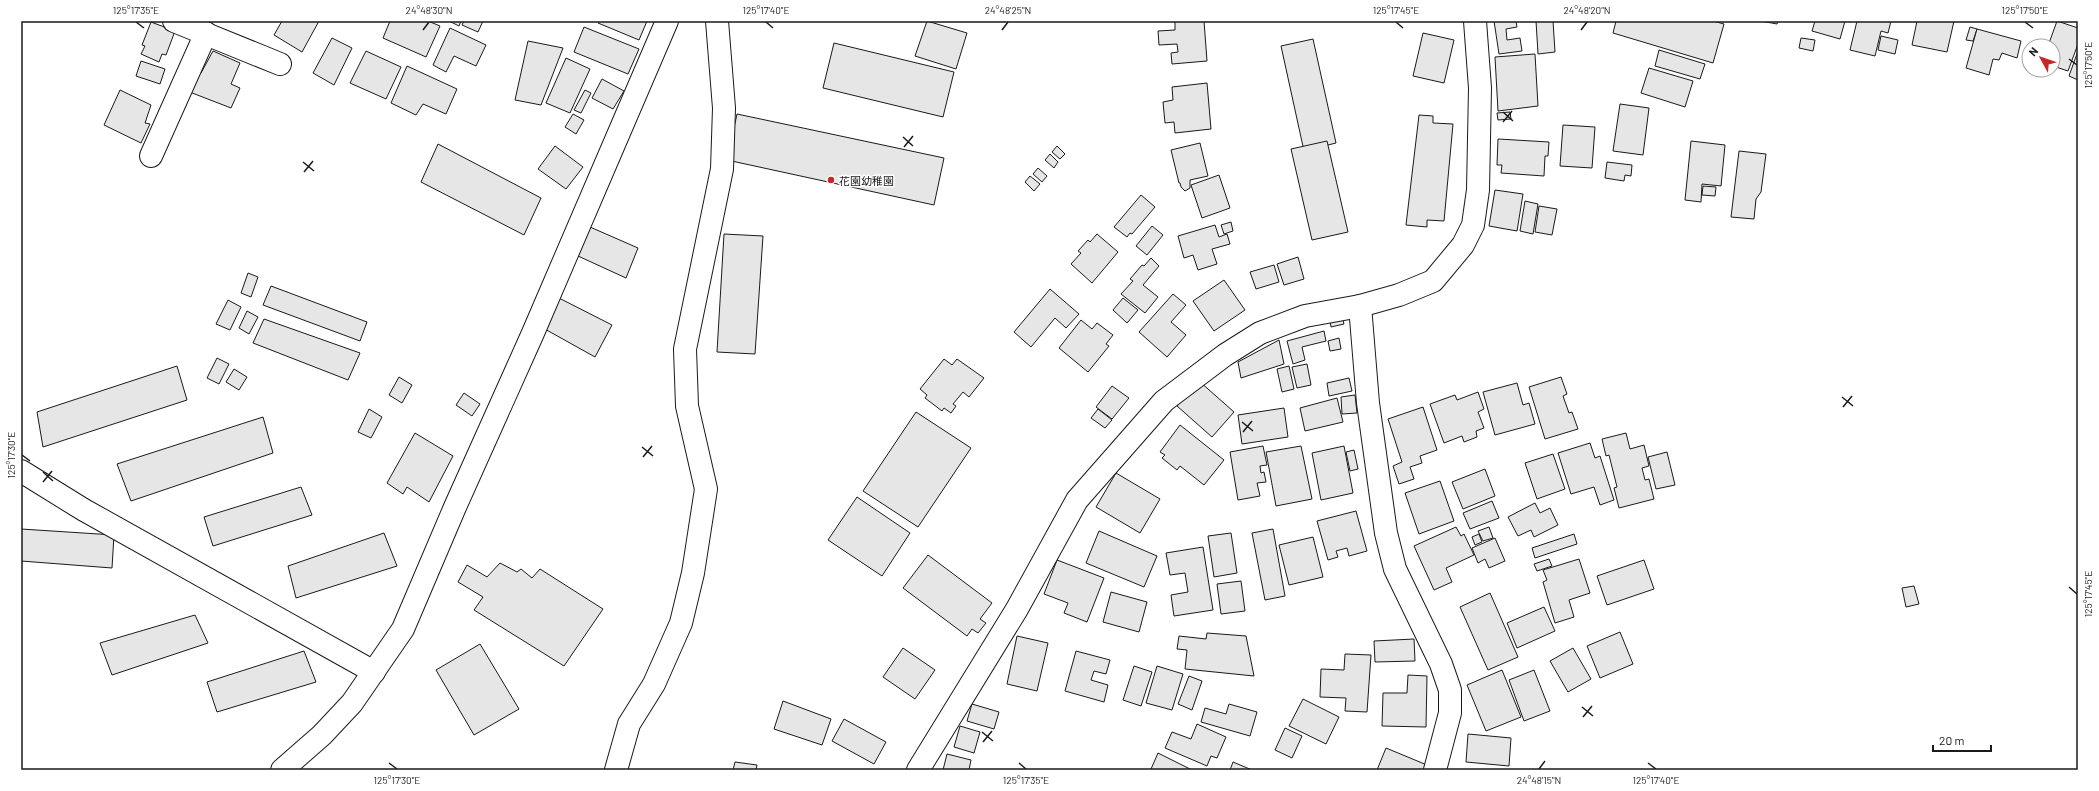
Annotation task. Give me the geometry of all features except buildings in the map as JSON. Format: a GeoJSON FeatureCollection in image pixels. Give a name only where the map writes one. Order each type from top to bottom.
{"type":"FeatureCollection","features":[{"type":"Feature","properties":{"kind":"street"},"geometry":{"type":"LineString","coordinates":[[174,21],[280,64]]}},
{"type":"Feature","properties":{"kind":"street"},"geometry":{"type":"LineString","coordinates":[[616,770],[629,724],[654,684],[681,623],[693,573],[706,489],[687,406],[685,349],[722,169],[724,108],[717,21]]}},
{"type":"Feature","properties":{"kind":"street"},"geometry":{"type":"LineString","coordinates":[[918,770],[1017,609],[1077,500],[1164,401],[1225,355],[1260,332],[1305,316],[1360,306],[1406,294],[1433,281],[1463,245],[1473,225],[1478,190],[1480,88],[1475,21]]}},
{"type":"Feature","properties":{"kind":"street"},"geometry":{"type":"LineString","coordinates":[[282,770],[322,735],[352,703],[403,629],[455,507],[543,312],[670,22]]}},
{"type":"Feature","properties":{"kind":"street"},"geometry":{"type":"LineString","coordinates":[[151,156],[206,33]]}},
{"type":"Feature","properties":{"kind":"street"},"geometry":{"type":"LineString","coordinates":[[1360,306],[1368,403],[1386,533],[1395,569],[1441,664],[1450,690],[1450,713],[1436,770]]}},
{"type":"Feature","properties":{"kind":"street"},"geometry":{"type":"LineString","coordinates":[[21,471],[84,510],[374,672]]}},
{"type":"Feature","properties":{"kind":"place","name":"花園幼稚園"},"geometry":{"type":"Point","coordinates":[831,180]}}]}
